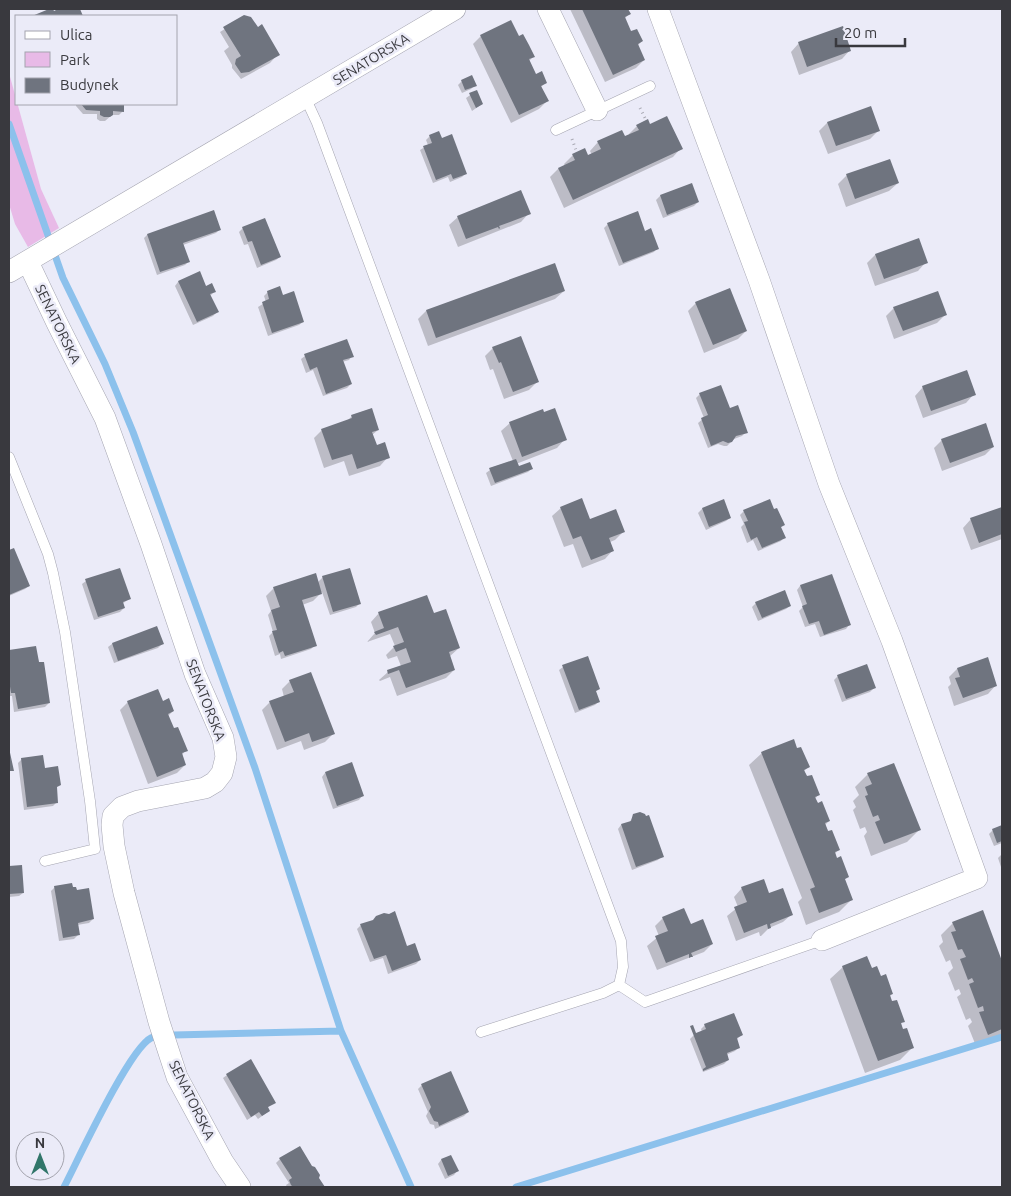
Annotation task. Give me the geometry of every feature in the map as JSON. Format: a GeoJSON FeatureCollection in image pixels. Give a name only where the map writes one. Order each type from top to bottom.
{"type":"FeatureCollection","features":[{"type":"Feature","properties":{"kind":"street","name":"SENATORSKA"},"geometry":{"type":"LineString","coordinates":[[9,272],[455,9]]}},
{"type":"Feature","properties":{"kind":"street"},"geometry":{"type":"LineString","coordinates":[[548,9],[597,110]]}},
{"type":"Feature","properties":{"kind":"street"},"geometry":{"type":"LineString","coordinates":[[658,9],[760,280],[829,484],[892,641],[977,878],[822,940]]}},
{"type":"Feature","properties":{"kind":"street","name":"SENATORSKA"},"geometry":{"type":"LineString","coordinates":[[28,262],[105,418],[195,674],[223,738],[226,756],[222,773],[215,782],[205,788],[138,801],[122,807],[113,816],[112,825],[114,846],[124,893],[168,1050],[178,1078],[223,1162],[240,1187]]}},
{"type":"Feature","properties":{"kind":"lane"},"geometry":{"type":"LineString","coordinates":[[556,130],[650,86]]}},
{"type":"Feature","properties":{"kind":"lane"},"geometry":{"type":"LineString","coordinates":[[305,98],[321,132],[621,941],[623,967],[619,984]]}},
{"type":"Feature","properties":{"kind":"lane"},"geometry":{"type":"LineString","coordinates":[[9,458],[48,554],[53,573],[65,632],[90,801],[95,850],[46,861]]}},
{"type":"Feature","properties":{"kind":"lane"},"geometry":{"type":"LineString","coordinates":[[619,984],[645,1002],[822,940]]}},
{"type":"Feature","properties":{"kind":"lane"},"geometry":{"type":"LineString","coordinates":[[480,1032],[594,996],[619,984]]}},
{"type":"Feature","properties":{"kind":"green space"},"geometry":{"type":"Polygon","coordinates":[[[9,73],[15,95],[15,105],[18,105],[41,189],[59,228],[28,247],[15,224],[9,204],[9,73]]]}},
{"type":"Feature","properties":{"kind":"building"},"geometry":{"type":"Polygon","coordinates":[[[49,9],[54,11],[58,9],[80,9],[83,15],[34,15],[49,9]]]}},
{"type":"Feature","properties":{"kind":"building"},"geometry":{"type":"Polygon","coordinates":[[[582,9],[628,9],[631,14],[625,17],[631,31],[637,29],[643,41],[638,44],[645,60],[613,75],[582,9]]]}},
{"type":"Feature","properties":{"kind":"building"},"geometry":{"type":"Polygon","coordinates":[[[244,15],[251,17],[258,27],[262,24],[280,55],[249,72],[241,73],[235,64],[236,59],[241,56],[223,27],[244,15]]]}},
{"type":"Feature","properties":{"kind":"building"},"geometry":{"type":"Polygon","coordinates":[[[511,20],[519,36],[523,34],[535,57],[529,59],[536,74],[542,71],[547,83],[541,86],[549,101],[519,115],[480,35],[511,20]]]}},
{"type":"Feature","properties":{"kind":"building"},"geometry":{"type":"Polygon","coordinates":[[[843,26],[851,51],[807,67],[798,42],[843,26]]]}},
{"type":"Feature","properties":{"kind":"building"},"geometry":{"type":"Polygon","coordinates":[[[472,75],[477,86],[465,90],[461,80],[472,75]]]}},
{"type":"Feature","properties":{"kind":"building"},"geometry":{"type":"Polygon","coordinates":[[[477,90],[483,104],[476,108],[469,93],[477,90]]]}},
{"type":"Feature","properties":{"kind":"building"},"geometry":{"type":"Polygon","coordinates":[[[82,105],[124,105],[124,112],[113,111],[113,115],[110,117],[100,115],[100,111],[86,110],[82,105]]]}},
{"type":"Feature","properties":{"kind":"building"},"geometry":{"type":"Polygon","coordinates":[[[871,106],[880,131],[836,146],[827,122],[871,106]]]}},
{"type":"Feature","properties":{"kind":"building"},"geometry":{"type":"Polygon","coordinates":[[[667,116],[683,149],[573,200],[558,168],[575,160],[572,154],[585,148],[588,155],[601,149],[597,141],[622,130],[625,136],[639,130],[636,125],[648,119],[650,124],[667,116]]]}},
{"type":"Feature","properties":{"kind":"building"},"geometry":{"type":"Polygon","coordinates":[[[439,131],[442,138],[452,134],[467,174],[453,179],[451,174],[436,180],[423,146],[432,143],[429,135],[439,131]]]}},
{"type":"Feature","properties":{"kind":"building"},"geometry":{"type":"Polygon","coordinates":[[[890,159],[899,183],[855,199],[846,174],[890,159]]]}},
{"type":"Feature","properties":{"kind":"building"},"geometry":{"type":"Polygon","coordinates":[[[692,183],[699,202],[667,215],[660,195],[692,183]]]}},
{"type":"Feature","properties":{"kind":"building"},"geometry":{"type":"Polygon","coordinates":[[[521,190],[531,214],[499,226],[499,229],[498,227],[466,239],[457,216],[521,190]]]}},
{"type":"Feature","properties":{"kind":"building"},"geometry":{"type":"Polygon","coordinates":[[[214,210],[221,230],[183,243],[190,262],[160,272],[147,234],[214,210]]]}},
{"type":"Feature","properties":{"kind":"building"},"geometry":{"type":"Polygon","coordinates":[[[638,211],[645,231],[651,228],[659,249],[623,263],[607,223],[638,211]]]}},
{"type":"Feature","properties":{"kind":"building"},"geometry":{"type":"Polygon","coordinates":[[[265,218],[281,257],[261,265],[252,241],[248,242],[242,227],[265,218]]]}},
{"type":"Feature","properties":{"kind":"building"},"geometry":{"type":"Polygon","coordinates":[[[919,238],[928,263],[884,279],[875,254],[919,238]]]}},
{"type":"Feature","properties":{"kind":"building"},"geometry":{"type":"Polygon","coordinates":[[[555,263],[565,291],[436,338],[426,310],[555,263]]]}},
{"type":"Feature","properties":{"kind":"building"},"geometry":{"type":"Polygon","coordinates":[[[200,271],[206,286],[212,283],[216,292],[210,294],[219,312],[197,322],[178,281],[200,271]]]}},
{"type":"Feature","properties":{"kind":"building"},"geometry":{"type":"Polygon","coordinates":[[[280,286],[283,295],[294,291],[304,322],[272,333],[262,302],[269,299],[267,291],[280,286]]]}},
{"type":"Feature","properties":{"kind":"building"},"geometry":{"type":"Polygon","coordinates":[[[730,288],[747,331],[713,345],[695,302],[730,288]]]}},
{"type":"Feature","properties":{"kind":"building"},"geometry":{"type":"Polygon","coordinates":[[[938,291],[947,315],[903,331],[893,307],[938,291]]]}},
{"type":"Feature","properties":{"kind":"building"},"geometry":{"type":"Polygon","coordinates":[[[521,336],[539,382],[513,392],[501,362],[499,363],[492,347],[521,336]]]}},
{"type":"Feature","properties":{"kind":"building"},"geometry":{"type":"Polygon","coordinates":[[[347,339],[354,357],[343,360],[352,384],[326,394],[317,367],[310,370],[304,354],[347,339]]]}},
{"type":"Feature","properties":{"kind":"building"},"geometry":{"type":"Polygon","coordinates":[[[967,370],[976,395],[931,411],[922,386],[967,370]]]}},
{"type":"Feature","properties":{"kind":"building"},"geometry":{"type":"Polygon","coordinates":[[[721,385],[730,408],[738,405],[748,433],[736,436],[732,442],[723,441],[711,446],[701,418],[708,415],[699,393],[721,385]]]}},
{"type":"Feature","properties":{"kind":"building"},"geometry":{"type":"Polygon","coordinates":[[[372,408],[379,430],[372,432],[377,445],[385,442],[390,458],[357,469],[352,454],[332,460],[321,429],[352,418],[351,415],[372,408]]]}},
{"type":"Feature","properties":{"kind":"building"},"geometry":{"type":"Polygon","coordinates":[[[555,408],[567,440],[522,457],[509,422],[543,409],[544,412],[555,408]]]}},
{"type":"Feature","properties":{"kind":"building"},"geometry":{"type":"Polygon","coordinates":[[[986,423],[994,447],[950,463],[941,439],[986,423]]]}},
{"type":"Feature","properties":{"kind":"building"},"geometry":{"type":"Polygon","coordinates":[[[516,459],[519,466],[530,462],[533,469],[495,483],[489,468],[516,459]]]}},
{"type":"Feature","properties":{"kind":"building"},"geometry":{"type":"Polygon","coordinates":[[[582,498],[590,519],[616,509],[625,532],[609,538],[614,551],[591,560],[581,536],[573,539],[560,507],[582,498]]]}},
{"type":"Feature","properties":{"kind":"building"},"geometry":{"type":"Polygon","coordinates":[[[724,499],[731,518],[709,527],[702,508],[724,499]]]}},
{"type":"Feature","properties":{"kind":"building"},"geometry":{"type":"Polygon","coordinates":[[[770,499],[774,509],[777,508],[785,525],[781,527],[786,538],[762,548],[757,537],[751,540],[744,522],[748,521],[743,510],[770,499]]]}},
{"type":"Feature","properties":{"kind":"building"},"geometry":{"type":"Polygon","coordinates":[[[1002,507],[1002,534],[979,543],[970,518],[1002,507]]]}},
{"type":"Feature","properties":{"kind":"building"},"geometry":{"type":"Polygon","coordinates":[[[14,548],[30,586],[9,595],[9,550],[14,548]]]}},
{"type":"Feature","properties":{"kind":"building"},"geometry":{"type":"Polygon","coordinates":[[[120,568],[131,599],[123,602],[125,608],[98,617],[85,579],[120,568]]]}},
{"type":"Feature","properties":{"kind":"building"},"geometry":{"type":"Polygon","coordinates":[[[350,568],[361,604],[333,612],[322,576],[350,568]]]}},
{"type":"Feature","properties":{"kind":"building"},"geometry":{"type":"Polygon","coordinates":[[[316,573],[322,594],[302,600],[317,646],[285,656],[283,651],[279,653],[272,631],[277,630],[271,610],[280,607],[273,587],[316,573]]]}},
{"type":"Feature","properties":{"kind":"building"},"geometry":{"type":"Polygon","coordinates":[[[832,574],[851,625],[824,635],[819,621],[809,624],[802,606],[807,604],[800,585],[832,574]]]}},
{"type":"Feature","properties":{"kind":"building"},"geometry":{"type":"Polygon","coordinates":[[[785,590],[791,606],[762,618],[755,602],[785,590]]]}},
{"type":"Feature","properties":{"kind":"building"},"geometry":{"type":"Polygon","coordinates":[[[427,595],[434,613],[446,609],[460,648],[449,652],[455,670],[406,688],[399,670],[388,674],[387,670],[411,662],[406,648],[396,652],[393,646],[404,642],[398,627],[376,635],[374,632],[384,628],[378,612],[427,595]]]}},
{"type":"Feature","properties":{"kind":"building"},"geometry":{"type":"Polygon","coordinates":[[[157,626],[164,644],[118,661],[112,643],[157,626]]]}},
{"type":"Feature","properties":{"kind":"building"},"geometry":{"type":"Polygon","coordinates":[[[36,646],[39,662],[44,662],[50,703],[18,709],[15,693],[11,693],[9,680],[9,650],[36,646]]]}},
{"type":"Feature","properties":{"kind":"building"},"geometry":{"type":"Polygon","coordinates":[[[588,656],[600,689],[596,691],[600,702],[579,710],[562,665],[588,656]]]}},
{"type":"Feature","properties":{"kind":"building"},"geometry":{"type":"Polygon","coordinates":[[[988,657],[997,686],[963,698],[955,678],[960,677],[957,668],[988,657]]]}},
{"type":"Feature","properties":{"kind":"building"},"geometry":{"type":"Polygon","coordinates":[[[867,664],[876,688],[846,699],[837,675],[867,664]]]}},
{"type":"Feature","properties":{"kind":"building"},"geometry":{"type":"Polygon","coordinates":[[[311,672],[335,734],[312,742],[309,733],[285,742],[269,701],[294,692],[289,680],[311,672]]]}},
{"type":"Feature","properties":{"kind":"building"},"geometry":{"type":"Polygon","coordinates":[[[158,689],[163,701],[169,698],[174,711],[168,714],[174,728],[178,727],[188,751],[182,753],[186,765],[157,777],[127,701],[158,689]]]}},
{"type":"Feature","properties":{"kind":"building"},"geometry":{"type":"Polygon","coordinates":[[[794,739],[797,748],[801,747],[810,767],[804,770],[807,776],[812,775],[820,795],[815,797],[818,803],[822,801],[830,821],[825,823],[828,831],[832,830],[840,850],[835,852],[837,858],[841,856],[849,877],[845,879],[853,900],[819,913],[810,889],[815,887],[761,752],[794,739]]]}},
{"type":"Feature","properties":{"kind":"building"},"geometry":{"type":"Polygon","coordinates":[[[9,748],[14,771],[9,771],[9,748]]]}},
{"type":"Feature","properties":{"kind":"building"},"geometry":{"type":"Polygon","coordinates":[[[43,755],[45,768],[58,766],[61,785],[57,787],[58,803],[27,807],[21,758],[43,755]]]}},
{"type":"Feature","properties":{"kind":"building"},"geometry":{"type":"Polygon","coordinates":[[[352,762],[364,796],[337,806],[325,772],[352,762]]]}},
{"type":"Feature","properties":{"kind":"building"},"geometry":{"type":"Polygon","coordinates":[[[894,763],[921,830],[884,844],[875,822],[880,820],[878,815],[873,817],[865,796],[868,795],[865,787],[872,784],[867,773],[894,763]]]}},
{"type":"Feature","properties":{"kind":"building"},"geometry":{"type":"Polygon","coordinates":[[[640,812],[646,816],[649,815],[664,857],[636,867],[621,824],[631,821],[633,814],[640,812]]]}},
{"type":"Feature","properties":{"kind":"building"},"geometry":{"type":"Polygon","coordinates":[[[1002,825],[1002,841],[997,843],[992,829],[1002,825]]]}},
{"type":"Feature","properties":{"kind":"building"},"geometry":{"type":"Polygon","coordinates":[[[22,865],[24,893],[9,894],[9,866],[22,865]]]}},
{"type":"Feature","properties":{"kind":"building"},"geometry":{"type":"Polygon","coordinates":[[[764,879],[769,893],[783,888],[793,915],[770,924],[771,928],[768,929],[767,924],[744,933],[734,907],[747,902],[741,887],[764,879]]]}},
{"type":"Feature","properties":{"kind":"building"},"geometry":{"type":"Polygon","coordinates":[[[72,883],[73,887],[76,887],[77,890],[89,888],[94,919],[78,923],[80,935],[63,938],[54,886],[72,883]]]}},
{"type":"Feature","properties":{"kind":"building"},"geometry":{"type":"Polygon","coordinates":[[[684,908],[691,924],[703,919],[713,944],[691,953],[693,957],[689,958],[689,954],[666,963],[655,936],[668,931],[662,917],[684,908]]]}},
{"type":"Feature","properties":{"kind":"building"},"geometry":{"type":"Polygon","coordinates":[[[983,910],[1002,961],[1002,1029],[988,1035],[979,1012],[984,1011],[983,1006],[978,1008],[969,984],[974,982],[972,978],[968,980],[960,959],[966,957],[962,949],[958,950],[951,932],[956,931],[952,922],[983,910]]]}},
{"type":"Feature","properties":{"kind":"building"},"geometry":{"type":"Polygon","coordinates":[[[395,911],[407,946],[415,943],[421,960],[392,971],[386,955],[374,959],[360,924],[373,920],[376,916],[384,913],[389,914],[395,911]]]}},
{"type":"Feature","properties":{"kind":"building"},"geometry":{"type":"Polygon","coordinates":[[[867,956],[872,968],[877,966],[881,976],[886,974],[893,994],[890,995],[892,1001],[897,1000],[905,1022],[901,1023],[903,1029],[907,1028],[914,1048],[878,1061],[842,966],[867,956]]]}},
{"type":"Feature","properties":{"kind":"building"},"geometry":{"type":"Polygon","coordinates":[[[734,1013],[743,1035],[737,1038],[740,1048],[727,1053],[729,1060],[703,1071],[706,1067],[690,1026],[693,1025],[696,1033],[706,1029],[704,1024],[734,1013]]]}},
{"type":"Feature","properties":{"kind":"building"},"geometry":{"type":"Polygon","coordinates":[[[251,1059],[276,1103],[268,1107],[270,1111],[262,1116],[259,1112],[251,1117],[226,1074],[251,1059]]]}},
{"type":"Feature","properties":{"kind":"building"},"geometry":{"type":"Polygon","coordinates":[[[451,1071],[469,1112],[439,1126],[429,1111],[431,1107],[421,1084],[451,1071]]]}},
{"type":"Feature","properties":{"kind":"building"},"geometry":{"type":"Polygon","coordinates":[[[300,1146],[320,1175],[319,1178],[325,1187],[293,1187],[291,1185],[289,1180],[292,1178],[279,1158],[300,1146]]]}},
{"type":"Feature","properties":{"kind":"building"},"geometry":{"type":"Polygon","coordinates":[[[451,1155],[459,1171],[448,1176],[441,1159],[451,1155]]]}},
{"type":"Feature","properties":{"kind":"waterway"},"geometry":{"type":"LineString","coordinates":[[9,124],[63,278],[105,364],[133,432],[255,768],[341,1031],[411,1187]]}},
{"type":"Feature","properties":{"kind":"waterway"},"geometry":{"type":"LineString","coordinates":[[64,1187],[117,1083],[142,1046],[151,1038],[174,1035],[341,1031]]}},
{"type":"Feature","properties":{"kind":"waterway"},"geometry":{"type":"LineString","coordinates":[[516,1187],[1002,1037]]}}]}
